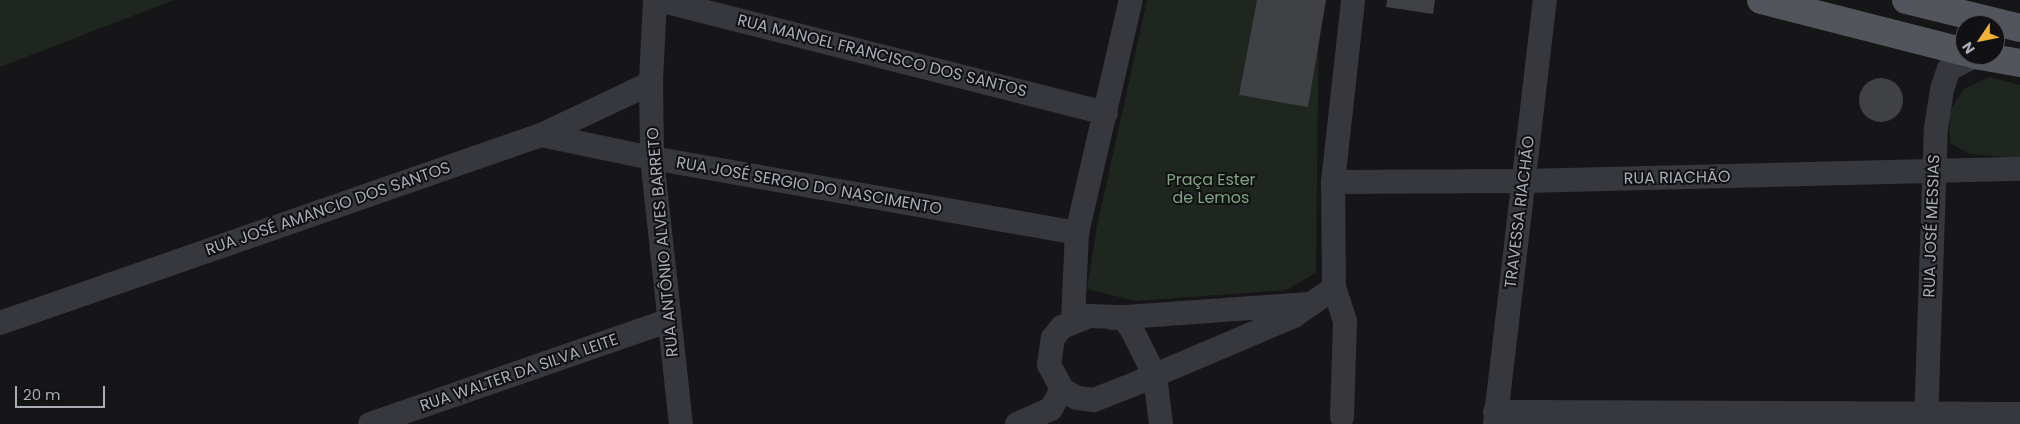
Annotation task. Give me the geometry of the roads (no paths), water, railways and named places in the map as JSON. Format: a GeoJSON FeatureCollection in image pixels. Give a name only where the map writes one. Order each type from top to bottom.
{"type":"FeatureCollection","features":[{"type":"Feature","properties":{"kind":"main road"},"geometry":{"type":"LineString","coordinates":[[1760,0],[1955,49]]}},
{"type":"Feature","properties":{"kind":"main road"},"geometry":{"type":"LineString","coordinates":[[1906,0],[2020,28]]}},
{"type":"Feature","properties":{"kind":"main road"},"geometry":{"type":"LineString","coordinates":[[2005,60],[2020,63]]}},
{"type":"Feature","properties":{"kind":"street","name":"RUA ANTÔNIO ALVES BARRETO"},"geometry":{"type":"LineString","coordinates":[[657,0],[651,83],[652,158],[668,321],[682,424]]}},
{"type":"Feature","properties":{"kind":"street","name":"RUA MANOEL FRANCISCO DOS SANTOS"},"geometry":{"type":"LineString","coordinates":[[657,0],[1106,113]]}},
{"type":"Feature","properties":{"kind":"street"},"geometry":{"type":"LineString","coordinates":[[1073,320],[1077,233],[1131,0]]}},
{"type":"Feature","properties":{"kind":"street"},"geometry":{"type":"LineString","coordinates":[[1342,417],[1345,321],[1334,288],[1333,182],[1353,0]]}},
{"type":"Feature","properties":{"kind":"street","name":"TRAVESSA RIACHÃO"},"geometry":{"type":"LineString","coordinates":[[1495,418],[1545,0]]}},
{"type":"Feature","properties":{"kind":"street","name":"RUA JOSÉ MESSIAS"},"geometry":{"type":"LineString","coordinates":[[1926,419],[1932,173],[1944,82],[1949,70],[1958,65]]}},
{"type":"Feature","properties":{"kind":"street","name":"RUA JOSÉ AMANCIO DOS SANTOS"},"geometry":{"type":"LineString","coordinates":[[0,323],[541,135],[651,83]]}},
{"type":"Feature","properties":{"kind":"street","name":"RUA JOSÉ SERGIO DO NASCIMENTO"},"geometry":{"type":"LineString","coordinates":[[541,135],[652,158],[1077,233]]}},
{"type":"Feature","properties":{"kind":"street","name":"RUA RIACHÃO"},"geometry":{"type":"LineString","coordinates":[[1333,182],[1523,181],[2020,170]]}},
{"type":"Feature","properties":{"kind":"street"},"geometry":{"type":"LineString","coordinates":[[1310,304],[1113,318],[1089,316],[1073,320],[1058,332],[1049,351],[1054,378],[1062,389],[1077,398],[1094,400],[1294,316],[1334,288]]}},
{"type":"Feature","properties":{"kind":"street"},"geometry":{"type":"LineString","coordinates":[[1113,318],[1131,328],[1155,376],[1161,424]]}},
{"type":"Feature","properties":{"kind":"street","name":"RUA WALTER DA SILVA LEITE"},"geometry":{"type":"LineString","coordinates":[[370,424],[668,321]]}},
{"type":"Feature","properties":{"kind":"street"},"geometry":{"type":"LineString","coordinates":[[1017,424],[1051,409],[1062,389]]}},
{"type":"Feature","properties":{"kind":"street"},"geometry":{"type":"LineString","coordinates":[[1495,418],[1926,419],[2020,414]]}},
{"type":"Feature","properties":{"kind":"park label","name":"Praça Ester de Lemos"},"geometry":{"type":"Point","coordinates":[1211,189]}}]}
